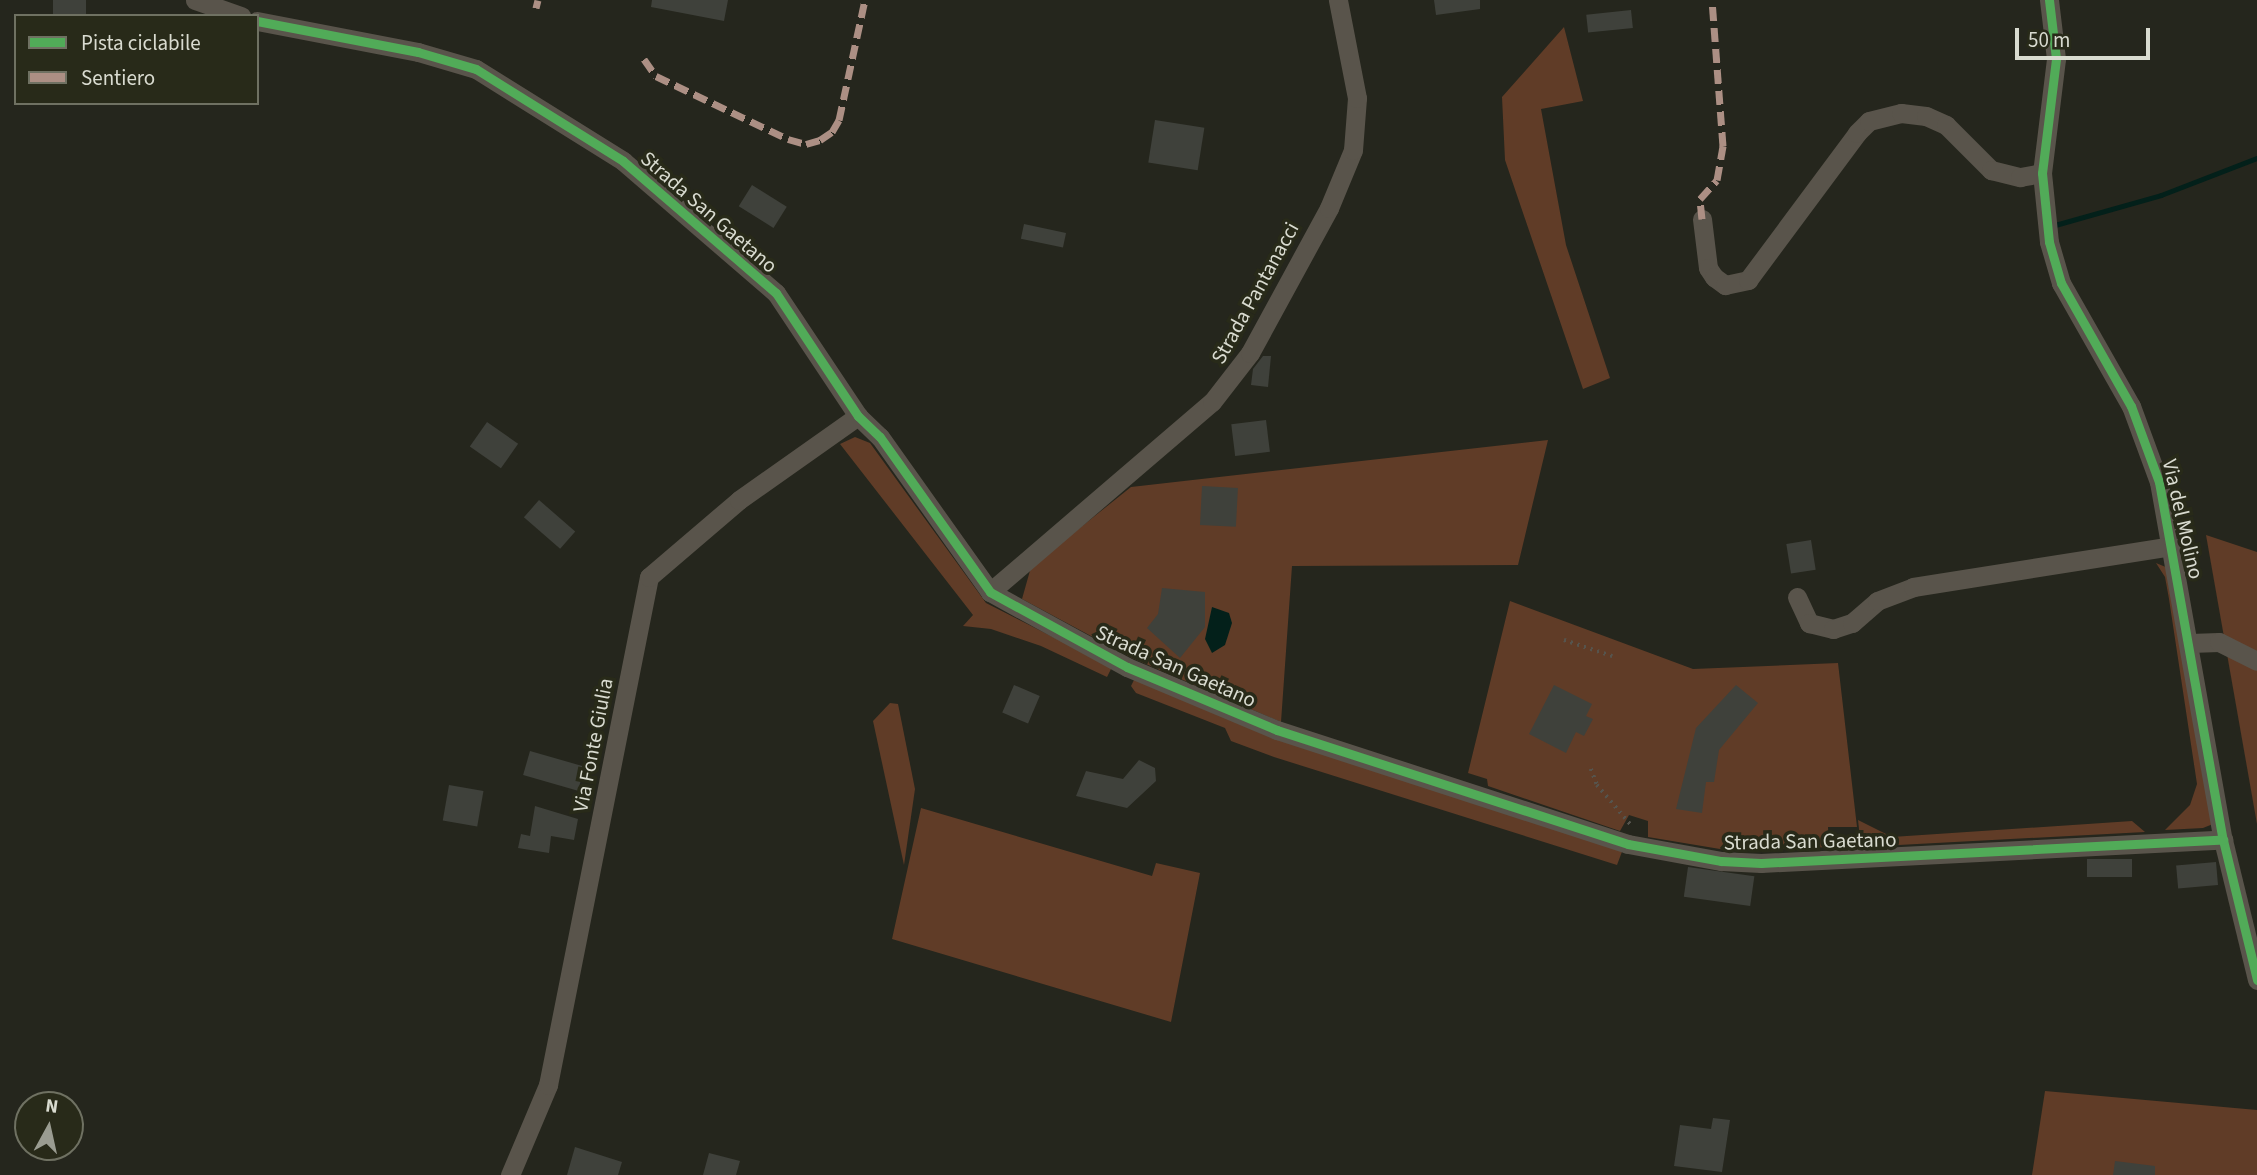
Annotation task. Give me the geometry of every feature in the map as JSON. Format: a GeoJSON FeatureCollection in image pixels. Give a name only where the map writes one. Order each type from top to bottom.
{"type":"FeatureCollection","features":[{"type":"Feature","properties":{"kind":"street"},"geometry":{"type":"LineString","coordinates":[[195,0],[235,14]]}},
{"type":"Feature","properties":{"kind":"street","name":"Strada Pantanacci"},"geometry":{"type":"LineString","coordinates":[[990,592],[1212,402],[1250,353],[1329,208],[1353,150],[1357,98],[1338,0]]}},
{"type":"Feature","properties":{"kind":"street","name":"Via del Molino"},"geometry":{"type":"LineString","coordinates":[[2049,0],[2056,59],[2042,173],[2049,242],[2072,307],[2111,367],[2146,442],[2173,546],[2223,840],[2257,980]]}},
{"type":"Feature","properties":{"kind":"street","name":"Strada San Gaetano"},"geometry":{"type":"LineString","coordinates":[[259,21],[438,56],[476,69],[624,161],[776,293],[858,416],[880,437],[990,592],[1127,667],[1277,730],[1628,844],[1678,855],[1762,863],[2182,850],[2223,840]]}},
{"type":"Feature","properties":{"kind":"street"},"geometry":{"type":"LineString","coordinates":[[1702,219],[1708,268],[1714,278],[1726,285],[1748,280],[1857,133],[1869,121],[1901,113],[1926,116],[1946,125],[1991,170],[2020,177],[2042,173]]}},
{"type":"Feature","properties":{"kind":"street","name":"Via Fonte Giulia"},"geometry":{"type":"LineString","coordinates":[[510,1175],[548,1085],[649,577],[739,500],[858,416]]}},
{"type":"Feature","properties":{"kind":"street"},"geometry":{"type":"LineString","coordinates":[[1797,597],[1809,623],[1833,629],[1852,623],[1877,601],[1913,587],[2173,546]]}},
{"type":"Feature","properties":{"kind":"street"},"geometry":{"type":"LineString","coordinates":[[2190,643],[2219,642],[2257,661]]}},
{"type":"Feature","properties":{"kind":"path"},"geometry":{"type":"LineString","coordinates":[[1564,640],[1612,656]]}},
{"type":"Feature","properties":{"kind":"path"},"geometry":{"type":"LineString","coordinates":[[1591,769],[1597,785],[1635,829]]}},
{"type":"Feature","properties":{"kind":"shaded area"},"geometry":{"type":"Polygon","coordinates":[[[1564,27],[1583,101],[1541,109],[1566,245],[1610,378],[1583,389],[1505,160],[1502,97],[1564,27]]]}},
{"type":"Feature","properties":{"kind":"shaded area"},"geometry":{"type":"Polygon","coordinates":[[[855,437],[870,443],[986,603],[1112,667],[1107,677],[1041,646],[991,629],[963,626],[973,615],[840,444],[855,437]]]}},
{"type":"Feature","properties":{"kind":"shaded area"},"geometry":{"type":"Polygon","coordinates":[[[1548,440],[1518,565],[1292,566],[1281,722],[1132,658],[1022,599],[1031,567],[1131,487],[1548,440]]]}},
{"type":"Feature","properties":{"kind":"shaded area"},"geometry":{"type":"Polygon","coordinates":[[[2206,535],[2257,552],[2257,824],[2206,535]]]}},
{"type":"Feature","properties":{"kind":"shaded area"},"geometry":{"type":"Polygon","coordinates":[[[2156,563],[2168,568],[2213,824],[2203,828],[2165,830],[2190,805],[2197,784],[2165,577],[2156,563]]]}},
{"type":"Feature","properties":{"kind":"shaded area"},"geometry":{"type":"Polygon","coordinates":[[[1510,601],[1693,669],[1838,663],[1857,827],[1828,827],[1829,847],[1732,851],[1648,837],[1648,821],[1629,815],[1620,831],[1488,786],[1487,779],[1468,773],[1510,601]]]}},
{"type":"Feature","properties":{"kind":"shaded area"},"geometry":{"type":"Polygon","coordinates":[[[1135,678],[1623,849],[1617,865],[1274,757],[1231,741],[1225,728],[1136,693],[1131,686],[1135,678]]]}},
{"type":"Feature","properties":{"kind":"shaded area"},"geometry":{"type":"Polygon","coordinates":[[[890,703],[898,704],[915,789],[904,865],[873,721],[890,703]]]}},
{"type":"Feature","properties":{"kind":"shaded area"},"geometry":{"type":"Polygon","coordinates":[[[921,808],[1152,876],[1156,863],[1200,873],[1171,1022],[892,939],[921,808]]]}},
{"type":"Feature","properties":{"kind":"shaded area"},"geometry":{"type":"Polygon","coordinates":[[[1858,820],[1892,837],[2132,821],[2145,832],[1861,847],[1858,820]]]}},
{"type":"Feature","properties":{"kind":"shaded area"},"geometry":{"type":"Polygon","coordinates":[[[2045,1091],[2257,1110],[2257,1175],[2032,1175],[2045,1091]]]}},
{"type":"Feature","properties":{"kind":"water"},"geometry":{"type":"Polygon","coordinates":[[[1212,607],[1229,613],[1232,623],[1225,645],[1212,653],[1205,639],[1212,607]]]}},
{"type":"Feature","properties":{"kind":"building"},"geometry":{"type":"Polygon","coordinates":[[[53,0],[86,0],[86,14],[53,14],[53,0]]]}},
{"type":"Feature","properties":{"kind":"building"},"geometry":{"type":"Polygon","coordinates":[[[652,0],[728,0],[724,21],[651,7],[652,0]]]}},
{"type":"Feature","properties":{"kind":"building"},"geometry":{"type":"Polygon","coordinates":[[[1434,0],[1480,0],[1480,9],[1436,15],[1434,0]]]}},
{"type":"Feature","properties":{"kind":"building"},"geometry":{"type":"Polygon","coordinates":[[[1631,10],[1633,28],[1588,33],[1586,15],[1631,10]]]}},
{"type":"Feature","properties":{"kind":"building"},"geometry":{"type":"Polygon","coordinates":[[[1155,120],[1204,128],[1198,170],[1148,162],[1155,120]]]}},
{"type":"Feature","properties":{"kind":"building"},"geometry":{"type":"Polygon","coordinates":[[[752,185],[787,207],[774,228],[739,206],[752,185]]]}},
{"type":"Feature","properties":{"kind":"building"},"geometry":{"type":"Polygon","coordinates":[[[1024,224],[1066,233],[1063,248],[1021,239],[1024,224]]]}},
{"type":"Feature","properties":{"kind":"building"},"geometry":{"type":"Polygon","coordinates":[[[1263,356],[1271,356],[1268,387],[1251,385],[1253,369],[1263,356]]]}},
{"type":"Feature","properties":{"kind":"building"},"geometry":{"type":"Polygon","coordinates":[[[1266,420],[1270,452],[1235,456],[1231,424],[1266,420]]]}},
{"type":"Feature","properties":{"kind":"building"},"geometry":{"type":"Polygon","coordinates":[[[487,422],[518,444],[501,468],[470,447],[487,422]]]}},
{"type":"Feature","properties":{"kind":"building"},"geometry":{"type":"Polygon","coordinates":[[[1202,486],[1238,488],[1236,527],[1200,525],[1202,486]]]}},
{"type":"Feature","properties":{"kind":"building"},"geometry":{"type":"Polygon","coordinates":[[[539,500],[575,531],[560,549],[524,517],[539,500]]]}},
{"type":"Feature","properties":{"kind":"building"},"geometry":{"type":"Polygon","coordinates":[[[1811,540],[1816,570],[1791,574],[1786,544],[1811,540]]]}},
{"type":"Feature","properties":{"kind":"building"},"geometry":{"type":"Polygon","coordinates":[[[1162,588],[1205,592],[1205,627],[1180,658],[1147,628],[1158,614],[1162,588]]]}},
{"type":"Feature","properties":{"kind":"building"},"geometry":{"type":"Polygon","coordinates":[[[1014,685],[1040,696],[1028,724],[1002,713],[1014,685]]]}},
{"type":"Feature","properties":{"kind":"building"},"geometry":{"type":"Polygon","coordinates":[[[1554,685],[1592,704],[1586,716],[1593,719],[1584,736],[1576,732],[1566,753],[1529,734],[1554,685]]]}},
{"type":"Feature","properties":{"kind":"building"},"geometry":{"type":"Polygon","coordinates":[[[1736,685],[1758,703],[1719,750],[1714,782],[1706,782],[1702,813],[1676,809],[1696,728],[1736,685]]]}},
{"type":"Feature","properties":{"kind":"building"},"geometry":{"type":"Polygon","coordinates":[[[530,751],[585,767],[578,791],[523,775],[530,751]]]}},
{"type":"Feature","properties":{"kind":"building"},"geometry":{"type":"Polygon","coordinates":[[[1139,760],[1155,768],[1156,781],[1127,808],[1076,796],[1086,771],[1123,779],[1139,760]]]}},
{"type":"Feature","properties":{"kind":"building"},"geometry":{"type":"Polygon","coordinates":[[[449,785],[483,791],[477,827],[443,820],[449,785]]]}},
{"type":"Feature","properties":{"kind":"building"},"geometry":{"type":"Polygon","coordinates":[[[535,806],[578,819],[574,840],[551,836],[549,853],[518,848],[521,834],[530,836],[535,806]]]}},
{"type":"Feature","properties":{"kind":"building"},"geometry":{"type":"Polygon","coordinates":[[[2087,859],[2132,859],[2132,877],[2087,877],[2087,859]]]}},
{"type":"Feature","properties":{"kind":"building"},"geometry":{"type":"Polygon","coordinates":[[[2216,862],[2218,885],[2178,888],[2176,865],[2216,862]]]}},
{"type":"Feature","properties":{"kind":"building"},"geometry":{"type":"Polygon","coordinates":[[[1688,867],[1754,876],[1750,906],[1684,897],[1688,867]]]}},
{"type":"Feature","properties":{"kind":"building"},"geometry":{"type":"Polygon","coordinates":[[[1713,1118],[1730,1120],[1722,1172],[1674,1166],[1680,1125],[1711,1129],[1713,1118]]]}},
{"type":"Feature","properties":{"kind":"building"},"geometry":{"type":"Polygon","coordinates":[[[575,1147],[622,1162],[618,1175],[567,1175],[575,1147]]]}},
{"type":"Feature","properties":{"kind":"building"},"geometry":{"type":"Polygon","coordinates":[[[709,1153],[740,1161],[736,1175],[703,1175],[709,1153]]]}},
{"type":"Feature","properties":{"kind":"building"},"geometry":{"type":"Polygon","coordinates":[[[2115,1161],[2155,1166],[2155,1175],[2113,1175],[2115,1161]]]}},
{"type":"Feature","properties":{"kind":"waterway"},"geometry":{"type":"LineString","coordinates":[[2055,225],[2161,195],[2257,158]]}},
{"type":"Feature","properties":{"kind":"marked path"},"geometry":{"type":"LineString","coordinates":[[536,8],[538,0]]}},
{"type":"Feature","properties":{"kind":"marked path"},"geometry":{"type":"LineString","coordinates":[[644,59],[656,76],[788,139],[806,144],[820,140],[832,132],[839,120],[865,0]]}},
{"type":"Feature","properties":{"kind":"marked path"},"geometry":{"type":"LineString","coordinates":[[1702,219],[1700,199],[1717,180],[1723,146],[1712,0]]}},
{"type":"Feature","properties":{"kind":"cycle path"},"geometry":{"type":"LineString","coordinates":[[2049,0],[2056,59],[2042,173],[2049,242],[2061,283],[2131,406],[2159,482],[2223,840],[2257,980]]}},
{"type":"Feature","properties":{"kind":"cycle path"},"geometry":{"type":"LineString","coordinates":[[259,21],[418,52],[476,69],[623,161],[776,293],[858,416],[880,437],[990,592],[1127,667],[1277,730],[1628,844],[1721,861],[1761,863],[2223,840]]}}]}
